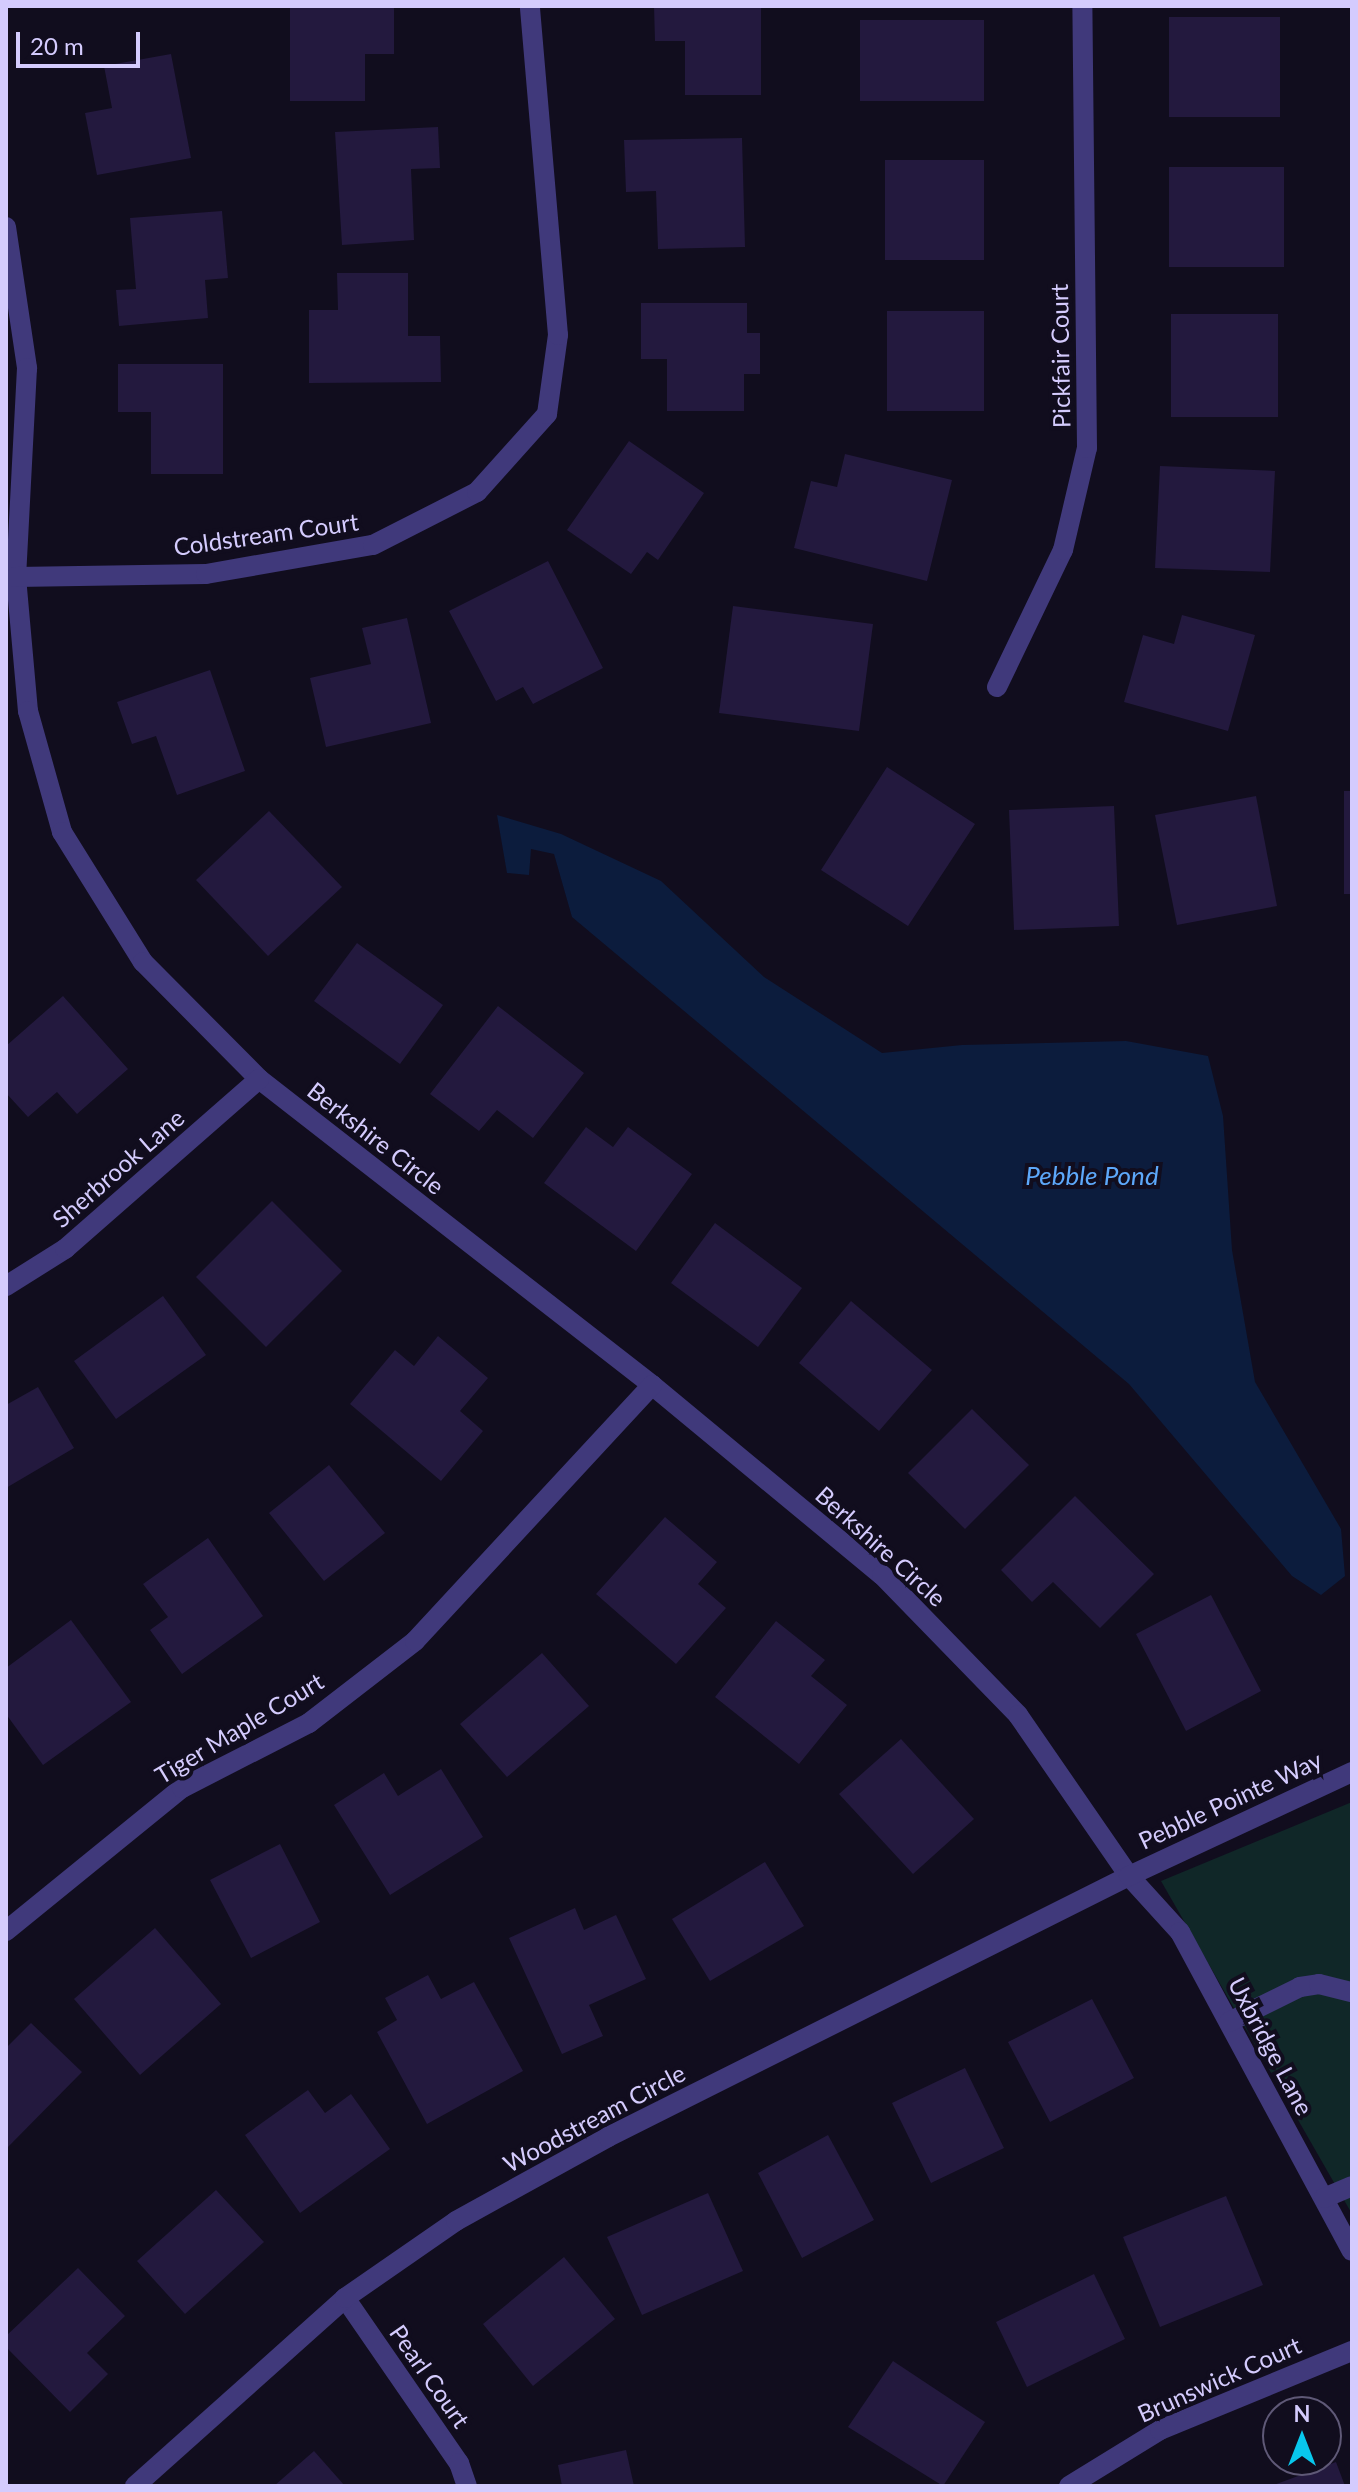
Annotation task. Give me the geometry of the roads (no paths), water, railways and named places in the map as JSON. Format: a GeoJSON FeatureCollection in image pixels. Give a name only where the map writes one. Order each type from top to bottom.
{"type":"FeatureCollection","features":[{"type":"Feature","properties":{"kind":"street","name":"Coldstream Court"},"geometry":{"type":"LineString","coordinates":[[16,577],[206,574],[373,545],[477,492],[507,459],[547,414],[558,335],[530,6]]}},
{"type":"Feature","properties":{"kind":"street","name":"Pickfair Court"},"geometry":{"type":"LineString","coordinates":[[997,687],[1063,550],[1087,448],[1082,6]]}},
{"type":"Feature","properties":{"kind":"street","name":"Berkshire Circle"},"geometry":{"type":"LineString","coordinates":[[6,227],[27,368],[16,577],[28,711],[62,832],[143,962],[259,1079],[652,1385],[882,1575],[1018,1715],[1129,1876]]}},
{"type":"Feature","properties":{"kind":"street","name":"Sherbrook Lane"},"geometry":{"type":"LineString","coordinates":[[6,1286],[65,1249],[259,1079]]}},
{"type":"Feature","properties":{"kind":"street","name":"Tiger Maple Court"},"geometry":{"type":"LineString","coordinates":[[6,1931],[182,1788],[309,1723],[415,1641],[652,1385]]}},
{"type":"Feature","properties":{"kind":"street","name":"Pebble Pointe Way"},"geometry":{"type":"LineString","coordinates":[[1129,1876],[1352,1772]]}},
{"type":"Feature","properties":{"kind":"street","name":"Uxbridge Lane"},"geometry":{"type":"LineString","coordinates":[[1129,1876],[1180,1932],[1352,2251]]}},
{"type":"Feature","properties":{"kind":"street","name":"Woodstream Circle"},"geometry":{"type":"LineString","coordinates":[[135,2486],[345,2298],[456,2221],[608,2137],[1129,1876]]}},
{"type":"Feature","properties":{"kind":"street"},"geometry":{"type":"LineString","coordinates":[[1229,2022],[1300,1987],[1329,1985],[1352,1992]]}},
{"type":"Feature","properties":{"kind":"street"},"geometry":{"type":"LineString","coordinates":[[1324,2198],[1352,2186]]}},
{"type":"Feature","properties":{"kind":"street","name":"Pearl Court"},"geometry":{"type":"LineString","coordinates":[[345,2298],[459,2463],[467,2486]]}},
{"type":"Feature","properties":{"kind":"street","name":"Brunswick Court"},"geometry":{"type":"LineString","coordinates":[[1069,2486],[1160,2430],[1352,2351]]}},
{"type":"Feature","properties":{"kind":"water","name":"Pebble Pond"},"geometry":{"type":"Polygon","coordinates":[[[497,815],[561,834],[661,881],[764,977],[882,1053],[962,1045],[1126,1041],[1208,1056],[1223,1116],[1232,1250],[1255,1382],[1341,1529],[1345,1576],[1321,1595],[1292,1576],[1129,1384],[572,917],[554,854],[531,849],[529,875],[507,873],[497,815]]]}}]}
